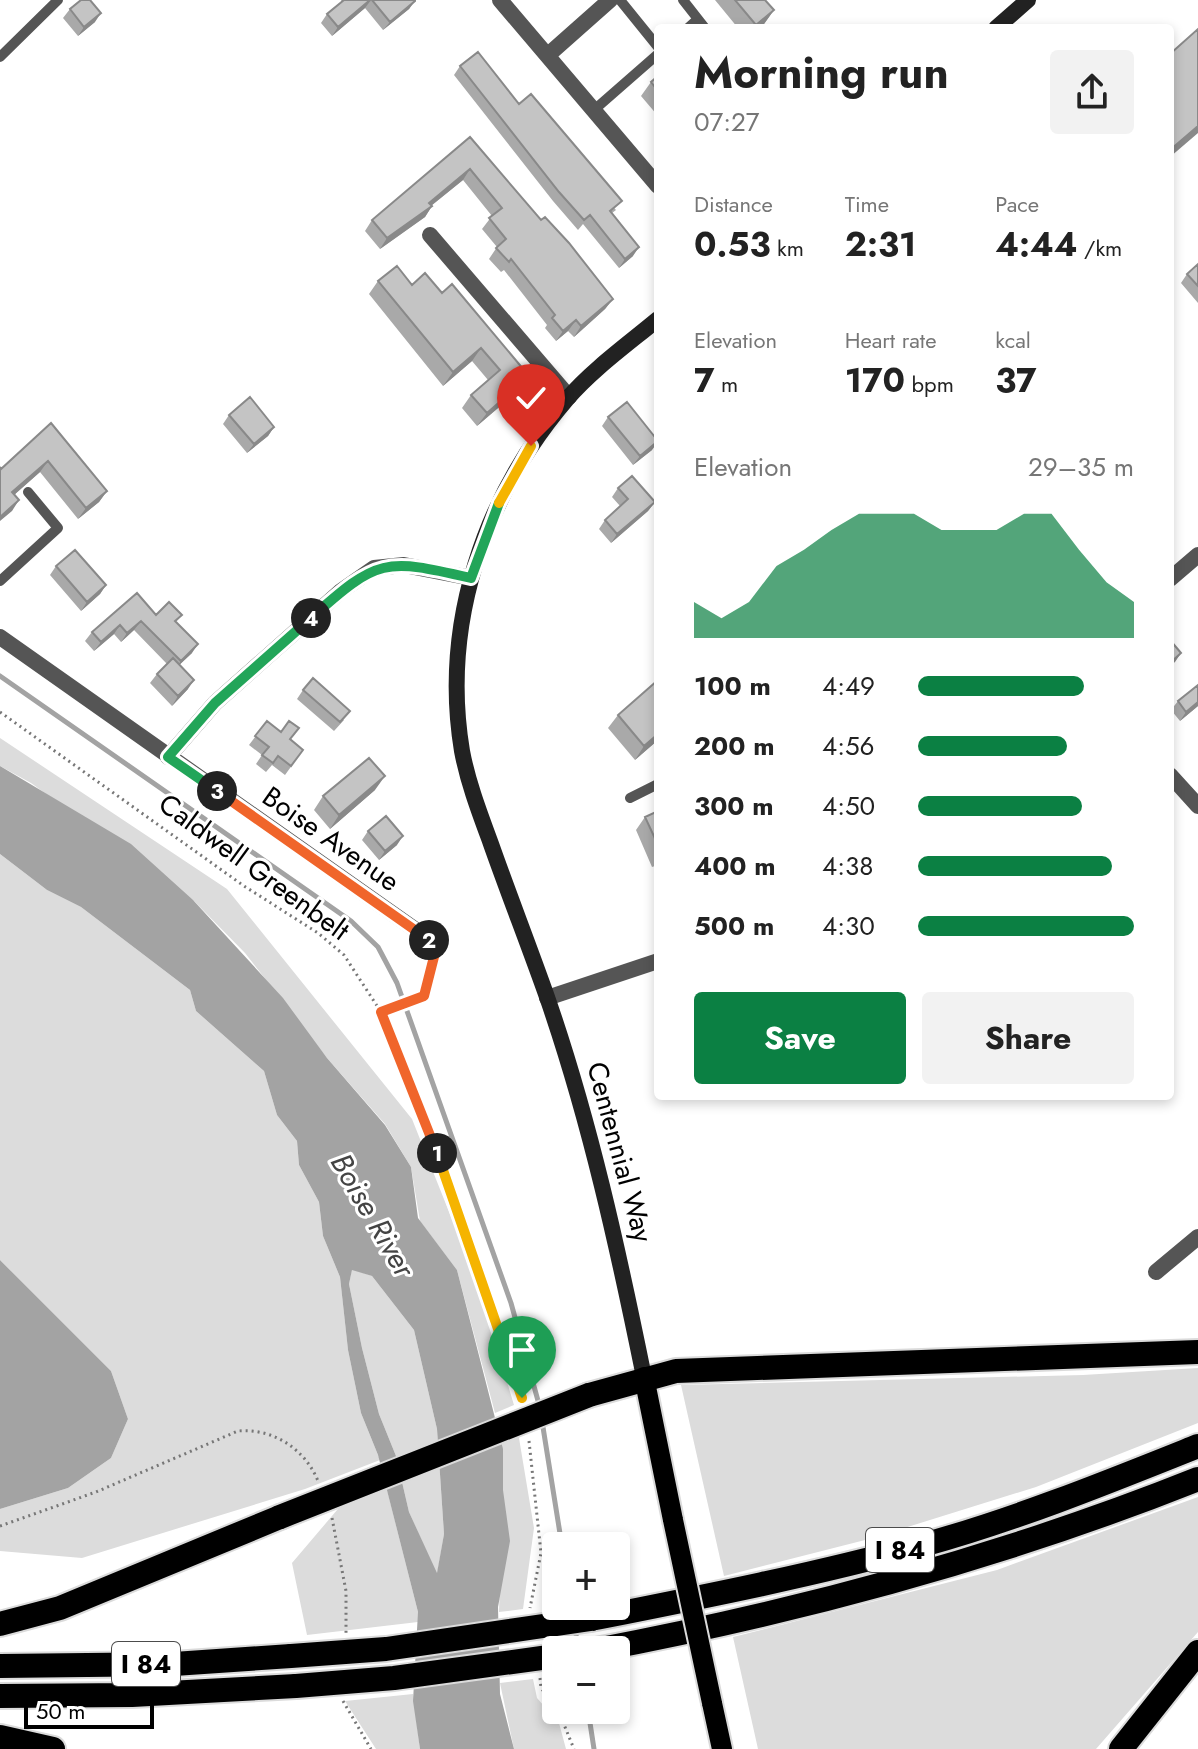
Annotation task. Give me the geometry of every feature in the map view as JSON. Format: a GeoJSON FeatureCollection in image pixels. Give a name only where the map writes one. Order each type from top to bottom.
{"type":"FeatureCollection","features":[{"type":"Feature","properties":{"kind":"highway"},"geometry":{"type":"LineString","coordinates":[[0,1624],[60,1608],[280,1517],[589,1395],[644,1377],[676,1371],[1198,1352]]}},
{"type":"Feature","properties":{"kind":"highway","name":"I 84"},"geometry":{"type":"LineString","coordinates":[[0,1666],[174,1664],[386,1649],[591,1619],[760,1585],[926,1544],[1083,1492],[1198,1446]]}},
{"type":"Feature","properties":{"kind":"highway","name":"I 84"},"geometry":{"type":"LineString","coordinates":[[630,1643],[774,1614],[955,1566],[1098,1519],[1198,1479]]}},
{"type":"Feature","properties":{"kind":"highway"},"geometry":{"type":"LineString","coordinates":[[1121,1749],[1198,1652]]}},
{"type":"Feature","properties":{"kind":"highway","name":"I 84"},"geometry":{"type":"LineString","coordinates":[[0,1696],[132,1695],[296,1686],[394,1678],[542,1658]]}},
{"type":"Feature","properties":{"kind":"highway"},"geometry":{"type":"LineString","coordinates":[[0,1737],[53,1749]]}},
{"type":"Feature","properties":{"kind":"main road"},"geometry":{"type":"LineString","coordinates":[[1001,24],[1028,0]]}},
{"type":"Feature","properties":{"kind":"main road","name":"Centennial Way"},"geometry":{"type":"LineString","coordinates":[[654,323],[569,397],[531,446],[506,488],[471,578],[457,639],[457,694],[463,753],[478,806],[547,998],[604,1191],[722,1749]]}},
{"type":"Feature","properties":{"kind":"street"},"geometry":{"type":"LineString","coordinates":[[500,0],[654,180]]}},
{"type":"Feature","properties":{"kind":"street"},"geometry":{"type":"LineString","coordinates":[[548,55],[610,0]]}},
{"type":"Feature","properties":{"kind":"street"},"geometry":{"type":"LineString","coordinates":[[430,235],[569,397]]}},
{"type":"Feature","properties":{"kind":"street"},"geometry":{"type":"LineString","coordinates":[[1174,576],[1198,555]]}},
{"type":"Feature","properties":{"kind":"street"},"geometry":{"type":"LineString","coordinates":[[168,757],[215,703],[341,591],[374,568],[404,565],[471,578]]}},
{"type":"Feature","properties":{"kind":"street","name":"Boise Avenue"},"geometry":{"type":"LineString","coordinates":[[0,637],[437,945]]}},
{"type":"Feature","properties":{"kind":"street"},"geometry":{"type":"LineString","coordinates":[[1174,779],[1198,806]]}},
{"type":"Feature","properties":{"kind":"street"},"geometry":{"type":"LineString","coordinates":[[547,998],[654,962]]}},
{"type":"Feature","properties":{"kind":"street"},"geometry":{"type":"LineString","coordinates":[[1156,1272],[1198,1237]]}},
{"type":"Feature","properties":{"kind":"lane"},"geometry":{"type":"LineString","coordinates":[[0,57],[58,0]]}},
{"type":"Feature","properties":{"kind":"lane"},"geometry":{"type":"LineString","coordinates":[[620,0],[654,42]]}},
{"type":"Feature","properties":{"kind":"lane"},"geometry":{"type":"LineString","coordinates":[[683,0],[702,24]]}},
{"type":"Feature","properties":{"kind":"lane"},"geometry":{"type":"LineString","coordinates":[[594,110],[654,58]]}},
{"type":"Feature","properties":{"kind":"lane"},"geometry":{"type":"LineString","coordinates":[[0,581],[58,528],[28,492]]}},
{"type":"Feature","properties":{"kind":"lane"},"geometry":{"type":"LineString","coordinates":[[630,798],[654,786]]}},
{"type":"Feature","properties":{"kind":"path","name":"Caldwell Greenbelt"},"geometry":{"type":"LineString","coordinates":[[0,712],[244,886],[318,933],[344,955],[381,1012],[425,1119],[496,1318],[524,1412]]}},
{"type":"Feature","properties":{"kind":"path"},"geometry":{"type":"LineString","coordinates":[[381,1012],[424,996],[437,945]]}},
{"type":"Feature","properties":{"kind":"path"},"geometry":{"type":"LineString","coordinates":[[528,1438],[541,1553],[530,1607],[532,1620]]}},
{"type":"Feature","properties":{"kind":"path"},"geometry":{"type":"LineString","coordinates":[[539,1675],[542,1689]]}},
{"type":"Feature","properties":{"kind":"path"},"geometry":{"type":"LineString","coordinates":[[564,1724],[574,1749]]}},
{"type":"Feature","properties":{"kind":"shaded area"},"geometry":{"type":"Polygon","coordinates":[[[0,738],[227,889],[412,1119],[475,1277],[514,1405],[495,1413],[457,1270],[420,1221],[411,1167],[385,1124],[327,1058],[245,953],[195,902],[31,783],[0,766],[0,738]]]}},
{"type":"Feature","properties":{"kind":"shaded area"},"geometry":{"type":"Polygon","coordinates":[[[0,854],[47,890],[81,907],[190,990],[196,1011],[264,1071],[277,1115],[297,1141],[299,1165],[319,1202],[323,1236],[340,1277],[348,1350],[361,1413],[380,1460],[305,1489],[82,1558],[0,1551],[0,1509],[68,1488],[111,1458],[128,1419],[111,1371],[0,1260],[0,854]]]}},
{"type":"Feature","properties":{"kind":"shaded area"},"geometry":{"type":"Polygon","coordinates":[[[352,1269],[372,1276],[414,1330],[437,1429],[444,1534],[437,1575],[409,1512],[396,1456],[379,1414],[349,1284],[352,1269]]]}},
{"type":"Feature","properties":{"kind":"shaded area"},"geometry":{"type":"Polygon","coordinates":[[[1198,1368],[1198,1423],[1036,1487],[869,1539],[724,1576],[681,1385],[1083,1375],[1198,1368]]]}},
{"type":"Feature","properties":{"kind":"shaded area"},"geometry":{"type":"Polygon","coordinates":[[[518,1432],[534,1528],[523,1609],[499,1612],[503,1490],[500,1438],[518,1432]]]}},
{"type":"Feature","properties":{"kind":"shaded area"},"geometry":{"type":"Polygon","coordinates":[[[386,1486],[418,1622],[307,1635],[292,1563],[343,1503],[386,1486]]]}},
{"type":"Feature","properties":{"kind":"shaded area"},"geometry":{"type":"Polygon","coordinates":[[[1198,1497],[1198,1632],[1096,1749],[758,1749],[733,1637],[997,1570],[1198,1497]]]}},
{"type":"Feature","properties":{"kind":"shaded area"},"geometry":{"type":"Polygon","coordinates":[[[533,1679],[537,1698],[542,1704],[542,1724],[559,1724],[566,1749],[514,1749],[500,1683],[533,1679]]]}},
{"type":"Feature","properties":{"kind":"shaded area"},"geometry":{"type":"Polygon","coordinates":[[[413,1694],[420,1749],[376,1749],[345,1701],[413,1694]]]}},
{"type":"Feature","properties":{"kind":"water","name":"Boise River"},"geometry":{"type":"Polygon","coordinates":[[[0,766],[131,844],[193,900],[283,998],[327,1058],[385,1125],[411,1167],[418,1218],[457,1270],[503,1449],[503,1490],[510,1541],[498,1607],[500,1694],[514,1749],[420,1749],[413,1701],[418,1612],[378,1455],[361,1413],[348,1350],[340,1277],[323,1236],[319,1202],[299,1165],[297,1141],[277,1115],[264,1071],[196,1011],[190,990],[81,907],[47,890],[0,854],[0,766]],[[352,1270],[349,1284],[362,1348],[379,1414],[396,1456],[409,1512],[437,1573],[444,1534],[437,1429],[414,1330],[372,1276],[352,1270]]]}},
{"type":"Feature","properties":{"kind":"water"},"geometry":{"type":"Polygon","coordinates":[[[0,1260],[111,1371],[128,1419],[111,1458],[68,1488],[0,1509],[0,1260]]]}},
{"type":"Feature","properties":{"kind":"building"},"geometry":{"type":"Polygon","coordinates":[[[81,0],[90,0],[101,13],[84,27],[70,9],[81,0]]]}},
{"type":"Feature","properties":{"kind":"building"},"geometry":{"type":"Polygon","coordinates":[[[344,0],[370,0],[338,27],[327,14],[344,0]]]}},
{"type":"Feature","properties":{"kind":"building"},"geometry":{"type":"Polygon","coordinates":[[[372,0],[415,0],[415,1],[390,22],[372,0]]]}},
{"type":"Feature","properties":{"kind":"building"},"geometry":{"type":"Polygon","coordinates":[[[735,0],[765,0],[774,10],[755,24],[735,0]]]}},
{"type":"Feature","properties":{"kind":"building"},"geometry":{"type":"Polygon","coordinates":[[[1198,29],[1198,126],[1174,147],[1174,50],[1198,29]]]}},
{"type":"Feature","properties":{"kind":"building"},"geometry":{"type":"Polygon","coordinates":[[[478,52],[519,104],[531,94],[622,201],[610,211],[639,247],[625,259],[590,215],[584,220],[559,192],[460,66],[478,52]]]}},
{"type":"Feature","properties":{"kind":"building"},"geometry":{"type":"Polygon","coordinates":[[[470,137],[541,220],[545,217],[569,243],[613,299],[581,326],[576,320],[563,331],[552,318],[555,315],[511,259],[509,262],[496,248],[506,239],[489,218],[502,208],[470,169],[429,203],[432,206],[387,238],[372,220],[470,137]]]}},
{"type":"Feature","properties":{"kind":"building"},"geometry":{"type":"Polygon","coordinates":[[[1198,264],[1198,286],[1187,274],[1198,264]]]}},
{"type":"Feature","properties":{"kind":"building"},"geometry":{"type":"Polygon","coordinates":[[[397,266],[412,285],[425,273],[442,293],[452,284],[529,376],[487,413],[471,395],[500,370],[481,348],[453,372],[378,281],[397,266]]]}},
{"type":"Feature","properties":{"kind":"building"},"geometry":{"type":"Polygon","coordinates":[[[250,397],[274,427],[254,444],[229,415],[250,397]]]}},
{"type":"Feature","properties":{"kind":"building"},"geometry":{"type":"Polygon","coordinates":[[[627,402],[654,436],[654,444],[640,456],[608,417],[627,402]]]}},
{"type":"Feature","properties":{"kind":"building"},"geometry":{"type":"Polygon","coordinates":[[[51,423],[107,491],[86,508],[48,461],[12,492],[19,500],[0,517],[0,467],[51,423]]]}},
{"type":"Feature","properties":{"kind":"building"},"geometry":{"type":"Polygon","coordinates":[[[632,476],[654,503],[617,534],[605,520],[628,499],[618,488],[632,476]]]}},
{"type":"Feature","properties":{"kind":"building"},"geometry":{"type":"Polygon","coordinates":[[[75,550],[106,585],[87,602],[56,566],[75,550]]]}},
{"type":"Feature","properties":{"kind":"building"},"geometry":{"type":"Polygon","coordinates":[[[137,593],[156,615],[169,602],[182,615],[175,621],[198,644],[181,661],[141,621],[127,633],[120,625],[101,642],[92,632],[137,593]]]}},
{"type":"Feature","properties":{"kind":"building"},"geometry":{"type":"Polygon","coordinates":[[[1174,645],[1181,653],[1174,659],[1174,645]]]}},
{"type":"Feature","properties":{"kind":"building"},"geometry":{"type":"Polygon","coordinates":[[[173,658],[194,680],[178,696],[157,674],[173,658]]]}},
{"type":"Feature","properties":{"kind":"building"},"geometry":{"type":"Polygon","coordinates":[[[313,678],[350,711],[340,722],[303,690],[313,678]]]}},
{"type":"Feature","properties":{"kind":"building"},"geometry":{"type":"Polygon","coordinates":[[[654,684],[654,737],[644,746],[618,715],[654,684]]]}},
{"type":"Feature","properties":{"kind":"building"},"geometry":{"type":"Polygon","coordinates":[[[1198,685],[1198,702],[1186,712],[1178,701],[1198,685]]]}},
{"type":"Feature","properties":{"kind":"building"},"geometry":{"type":"Polygon","coordinates":[[[267,721],[281,732],[289,721],[299,728],[290,739],[303,750],[291,766],[278,756],[273,763],[262,755],[269,747],[255,736],[267,721]]]}},
{"type":"Feature","properties":{"kind":"building"},"geometry":{"type":"Polygon","coordinates":[[[369,758],[385,776],[339,815],[323,796],[369,758]]]}},
{"type":"Feature","properties":{"kind":"building"},"geometry":{"type":"Polygon","coordinates":[[[654,813],[654,836],[645,817],[654,813]]]}},
{"type":"Feature","properties":{"kind":"building"},"geometry":{"type":"Polygon","coordinates":[[[386,816],[403,836],[385,851],[368,831],[386,816]]]}},
{"type":"Feature","properties":{"kind":"waterway"},"geometry":{"type":"LineString","coordinates":[[0,676],[351,921],[378,947],[397,983],[511,1303],[540,1408]]}},
{"type":"Feature","properties":{"kind":"waterway"},"geometry":{"type":"LineString","coordinates":[[542,1421],[560,1532]]}},
{"type":"Feature","properties":{"kind":"waterway"},"geometry":{"type":"LineString","coordinates":[[575,1627],[576,1636]]}},
{"type":"Feature","properties":{"kind":"waterway"},"geometry":{"type":"LineString","coordinates":[[590,1724],[594,1749]]}},
{"type":"Feature","properties":{"kind":"route"},"geometry":{"type":"LineString","coordinates":[[522,1398],[425,1119],[381,1012],[424,996],[437,945],[168,757],[215,703],[341,591],[374,568],[404,565],[471,578],[486,531],[506,488],[531,446]]}}]}
